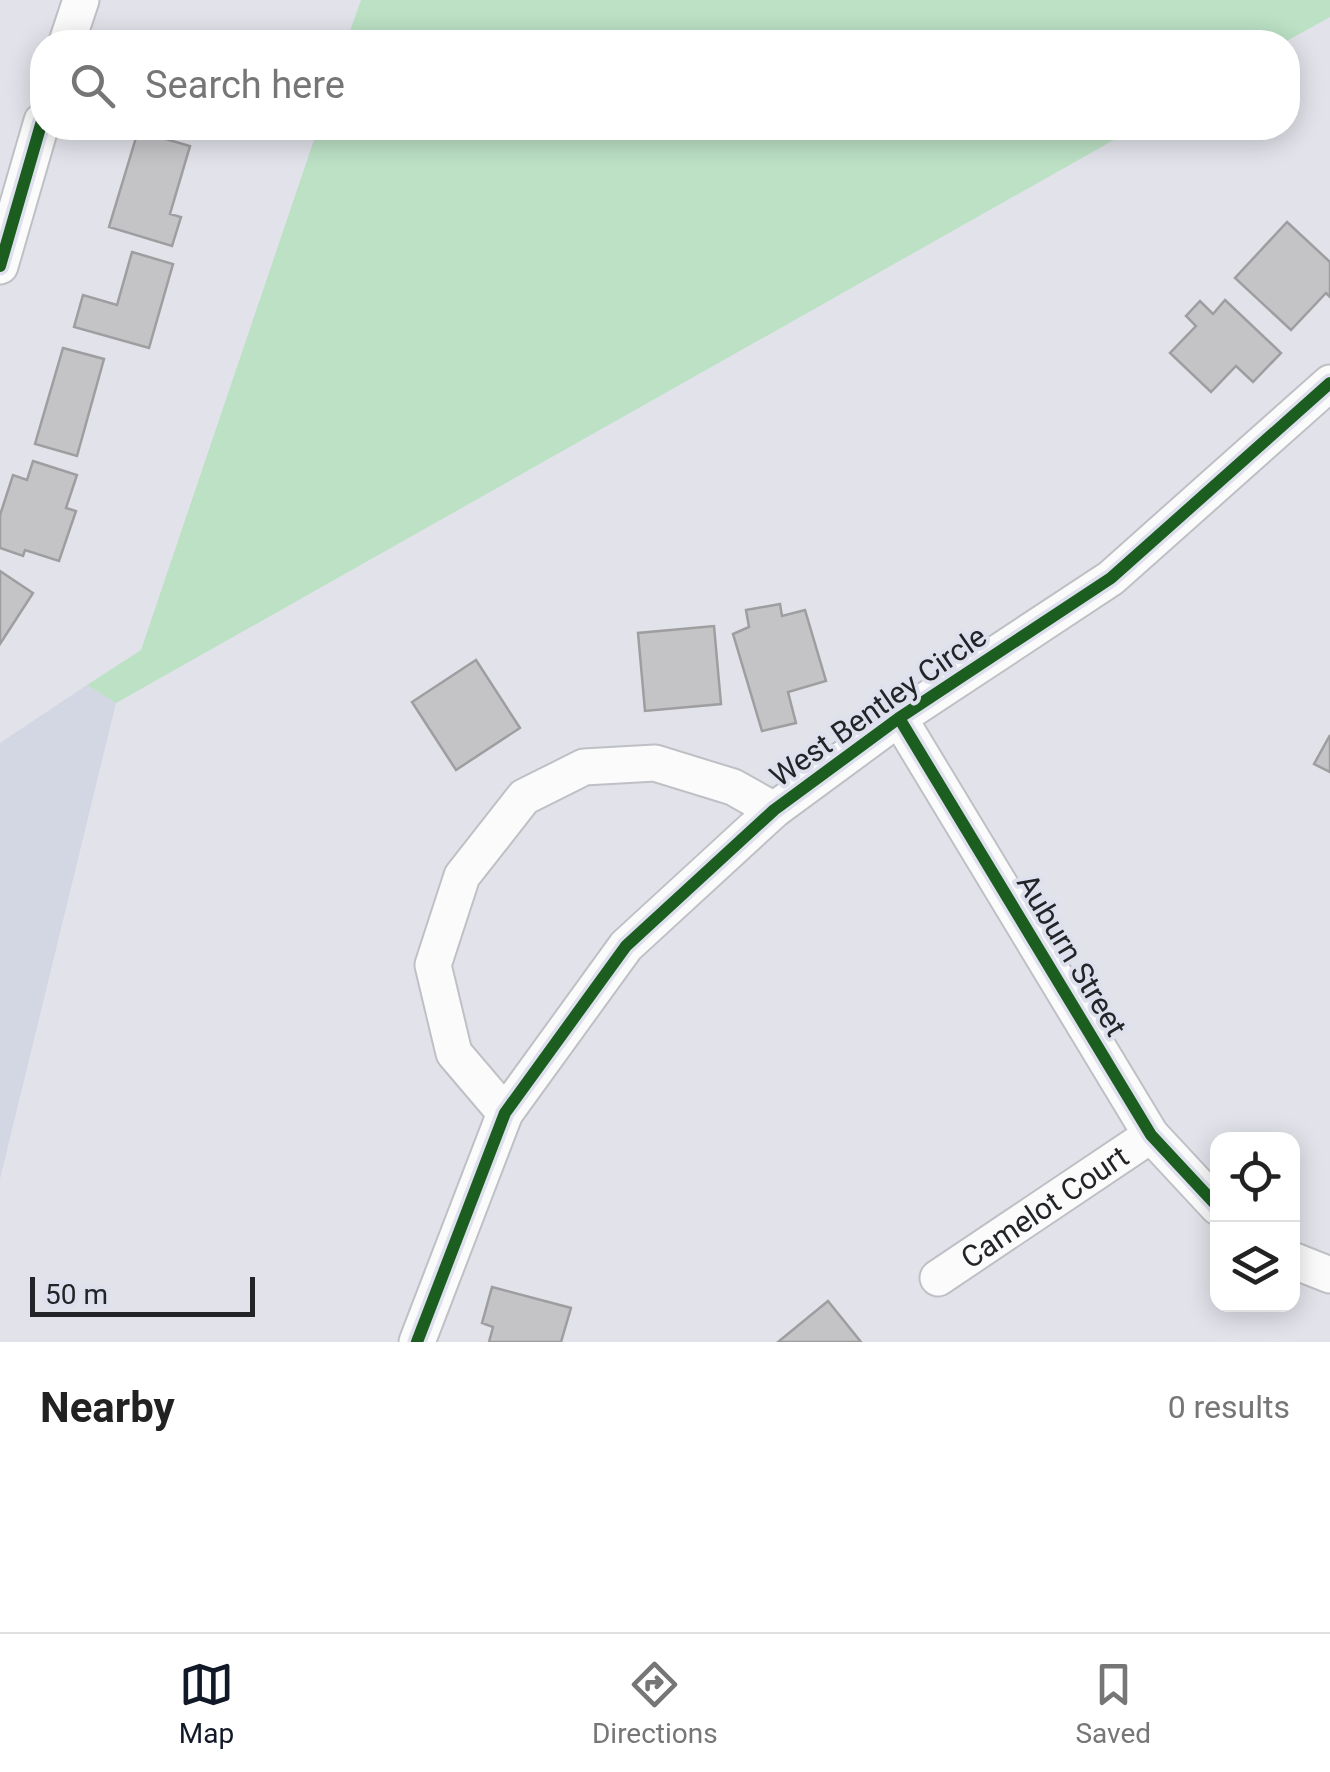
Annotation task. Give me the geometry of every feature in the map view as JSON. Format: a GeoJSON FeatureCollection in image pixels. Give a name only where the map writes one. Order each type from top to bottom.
{"type":"FeatureCollection","features":[{"type":"Feature","properties":{"kind":"street"},"geometry":{"type":"LineString","coordinates":[[71,30],[81,0]]}},
{"type":"Feature","properties":{"kind":"street"},"geometry":{"type":"LineString","coordinates":[[0,266],[36,140]]}},
{"type":"Feature","properties":{"kind":"street","name":"West Bentley Circle"},"geometry":{"type":"LineString","coordinates":[[417,1342],[505,1113],[626,946],[774,810],[900,718],[1111,578],[1330,383]]}},
{"type":"Feature","properties":{"kind":"street","name":"Auburn Street"},"geometry":{"type":"LineString","coordinates":[[900,718],[1151,1135],[1210,1198]]}},
{"type":"Feature","properties":{"kind":"street"},"geometry":{"type":"LineString","coordinates":[[505,1113],[454,1052],[433,965],[462,876],[524,797],[584,767],[655,763],[733,787],[774,810]]}},
{"type":"Feature","properties":{"kind":"street","name":"Camelot Court"},"geometry":{"type":"LineString","coordinates":[[938,1278],[1151,1135]]}},
{"type":"Feature","properties":{"kind":"street"},"geometry":{"type":"LineString","coordinates":[[1300,1263],[1330,1275]]}},
{"type":"Feature","properties":{"kind":"shaded area"},"geometry":{"type":"Polygon","coordinates":[[[87,685],[116,703],[0,1179],[0,743],[87,685]]]}},
{"type":"Feature","properties":{"kind":"green space"},"geometry":{"type":"Polygon","coordinates":[[[361,0],[1330,0],[1330,17],[1300,34],[1300,30],[350,30],[361,0]]]}},
{"type":"Feature","properties":{"kind":"green space"},"geometry":{"type":"Polygon","coordinates":[[[314,140],[1114,140],[116,703],[87,685],[141,650],[314,140]]]}},
{"type":"Feature","properties":{"kind":"building"},"geometry":{"type":"Polygon","coordinates":[[[135,140],[169,140],[190,146],[170,214],[181,217],[172,246],[109,227],[135,140]]]}},
{"type":"Feature","properties":{"kind":"building"},"geometry":{"type":"Polygon","coordinates":[[[1287,222],[1330,262],[1330,297],[1326,293],[1291,330],[1235,278],[1287,222]]]}},
{"type":"Feature","properties":{"kind":"building"},"geometry":{"type":"Polygon","coordinates":[[[132,252],[173,264],[149,348],[74,327],[83,295],[117,305],[132,252]]]}},
{"type":"Feature","properties":{"kind":"building"},"geometry":{"type":"Polygon","coordinates":[[[1225,300],[1281,353],[1253,382],[1236,366],[1211,392],[1170,353],[1196,326],[1186,316],[1200,301],[1213,314],[1225,300]]]}},
{"type":"Feature","properties":{"kind":"building"},"geometry":{"type":"Polygon","coordinates":[[[63,348],[104,359],[77,456],[35,444],[63,348]]]}},
{"type":"Feature","properties":{"kind":"building"},"geometry":{"type":"Polygon","coordinates":[[[33,461],[77,475],[66,508],[76,511],[59,561],[25,550],[23,556],[0,548],[0,515],[13,475],[27,480],[33,461]]]}},
{"type":"Feature","properties":{"kind":"building"},"geometry":{"type":"Polygon","coordinates":[[[0,571],[33,593],[0,644],[0,571]]]}},
{"type":"Feature","properties":{"kind":"building"},"geometry":{"type":"Polygon","coordinates":[[[780,604],[782,616],[805,610],[826,681],[788,692],[796,723],[762,731],[733,634],[749,627],[746,610],[780,604]]]}},
{"type":"Feature","properties":{"kind":"building"},"geometry":{"type":"Polygon","coordinates":[[[714,626],[721,704],[645,711],[638,633],[714,626]]]}},
{"type":"Feature","properties":{"kind":"building"},"geometry":{"type":"Polygon","coordinates":[[[476,660],[520,728],[456,770],[412,702],[476,660]]]}},
{"type":"Feature","properties":{"kind":"building"},"geometry":{"type":"Polygon","coordinates":[[[1330,735],[1330,772],[1314,764],[1330,735]]]}},
{"type":"Feature","properties":{"kind":"building"},"geometry":{"type":"Polygon","coordinates":[[[492,1287],[571,1308],[561,1342],[489,1342],[493,1327],[482,1323],[492,1287]]]}},
{"type":"Feature","properties":{"kind":"building"},"geometry":{"type":"Polygon","coordinates":[[[828,1301],[861,1342],[778,1342],[828,1301]]]}},
{"type":"Feature","properties":{"kind":"cycle path"},"geometry":{"type":"LineString","coordinates":[[0,266],[36,140]]}},
{"type":"Feature","properties":{"kind":"cycle path"},"geometry":{"type":"LineString","coordinates":[[417,1342],[505,1113],[626,946],[774,810],[899,718],[1111,578],[1330,383]]}},
{"type":"Feature","properties":{"kind":"cycle path"},"geometry":{"type":"LineString","coordinates":[[899,718],[1151,1135],[1210,1198]]}}]}
